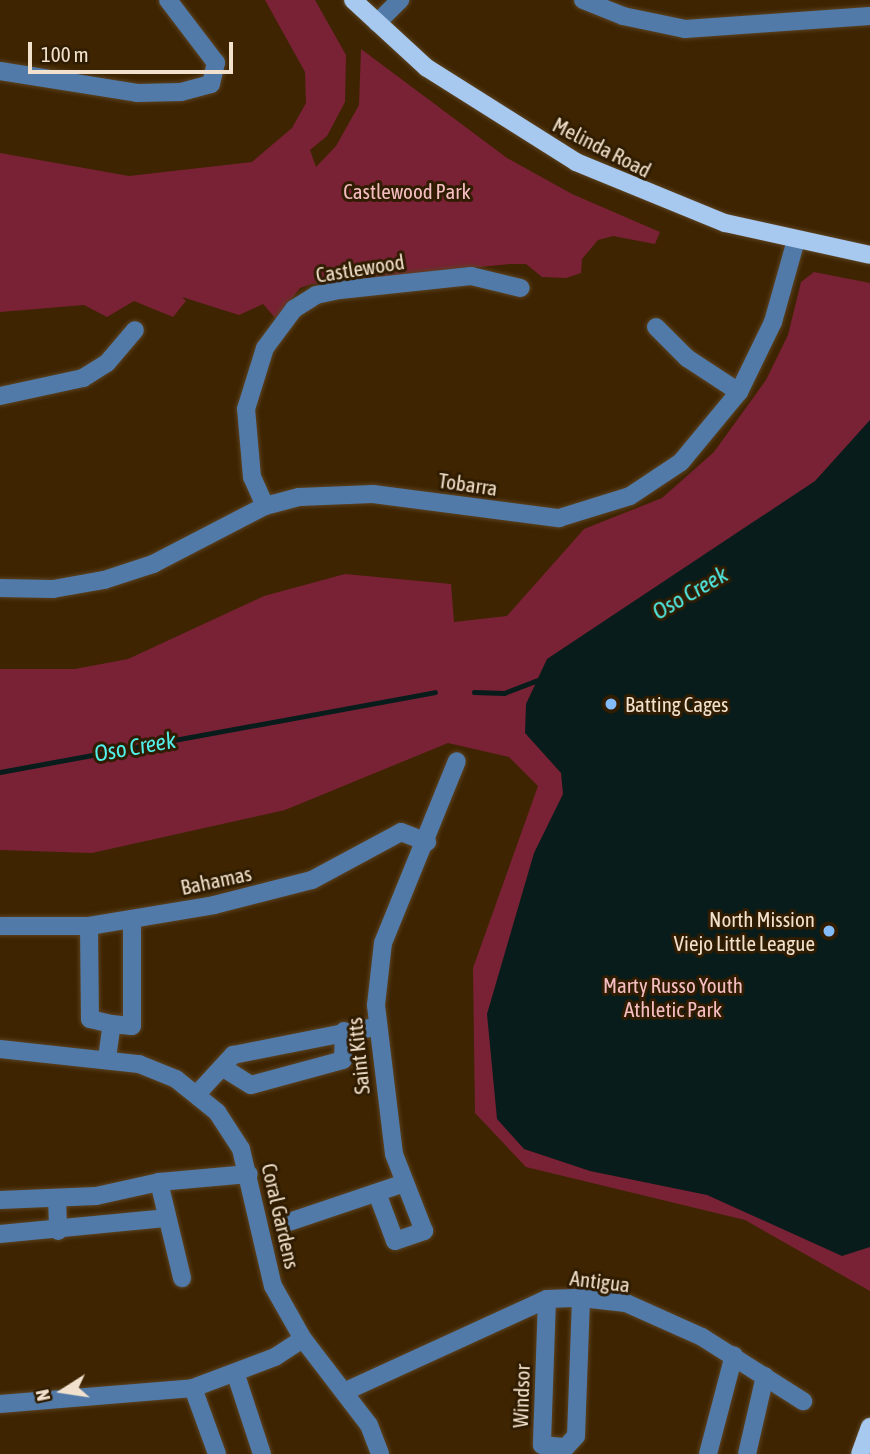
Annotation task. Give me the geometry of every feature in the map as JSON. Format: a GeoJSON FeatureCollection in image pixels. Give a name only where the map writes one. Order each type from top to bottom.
{"type":"FeatureCollection","features":[{"type":"Feature","properties":{"kind":"main road","name":"Melinda Road"},"geometry":{"type":"LineString","coordinates":[[357,1],[427,68],[576,162],[712,218],[796,240],[870,255]]}},
{"type":"Feature","properties":{"kind":"main road"},"geometry":{"type":"LineString","coordinates":[[860,1454],[870,1427]]}},
{"type":"Feature","properties":{"kind":"street"},"geometry":{"type":"LineString","coordinates":[[0,71],[137,93],[181,92],[211,84],[216,63],[168,0]]}},
{"type":"Feature","properties":{"kind":"street"},"geometry":{"type":"LineString","coordinates":[[377,23],[400,0]]}},
{"type":"Feature","properties":{"kind":"street"},"geometry":{"type":"LineString","coordinates":[[583,0],[623,16],[685,29],[870,16]]}},
{"type":"Feature","properties":{"kind":"street","name":"Tobarra"},"geometry":{"type":"LineString","coordinates":[[0,589],[53,589],[104,580],[153,564],[265,506],[334,492],[533,516],[586,513],[630,496],[681,462],[739,392],[773,322],[796,240]]}},
{"type":"Feature","properties":{"kind":"street","name":"Castlewood"},"geometry":{"type":"LineString","coordinates":[[265,506],[252,477],[246,409],[265,348],[294,309],[316,295],[340,290],[471,276],[521,288]]}},
{"type":"Feature","properties":{"kind":"street"},"geometry":{"type":"LineString","coordinates":[[656,327],[687,358],[739,392]]}},
{"type":"Feature","properties":{"kind":"street"},"geometry":{"type":"LineString","coordinates":[[0,396],[83,378],[107,363],[135,330]]}},
{"type":"Feature","properties":{"kind":"street","name":"Saint Kitts"},"geometry":{"type":"LineString","coordinates":[[377,1193],[395,1241],[424,1231],[394,1154],[375,1027],[383,943],[427,842],[457,761]]}},
{"type":"Feature","properties":{"kind":"street","name":"Bahamas"},"geometry":{"type":"LineString","coordinates":[[0,926],[89,926],[132,920],[313,880],[401,832],[427,842]]}},
{"type":"Feature","properties":{"kind":"street"},"geometry":{"type":"LineString","coordinates":[[89,926],[90,1019],[132,1026],[132,920]]}},
{"type":"Feature","properties":{"kind":"street"},"geometry":{"type":"LineString","coordinates":[[107,1058],[112,1024]]}},
{"type":"Feature","properties":{"kind":"street"},"geometry":{"type":"LineString","coordinates":[[198,1093],[233,1055],[375,1027]]}},
{"type":"Feature","properties":{"kind":"street"},"geometry":{"type":"LineString","coordinates":[[222,1067],[251,1085],[342,1060],[344,1031]]}},
{"type":"Feature","properties":{"kind":"street","name":"Coral Gardens"},"geometry":{"type":"LineString","coordinates":[[0,1049],[107,1058],[139,1064],[198,1093],[241,1149],[249,1174],[266,1264],[303,1339],[346,1391],[380,1454]]}},
{"type":"Feature","properties":{"kind":"street"},"geometry":{"type":"LineString","coordinates":[[0,1200],[96,1196],[159,1182],[249,1174]]}},
{"type":"Feature","properties":{"kind":"street"},"geometry":{"type":"LineString","coordinates":[[159,1182],[165,1218],[182,1278]]}},
{"type":"Feature","properties":{"kind":"street"},"geometry":{"type":"LineString","coordinates":[[289,1222],[405,1183]]}},
{"type":"Feature","properties":{"kind":"street"},"geometry":{"type":"LineString","coordinates":[[57,1198],[58,1231]]}},
{"type":"Feature","properties":{"kind":"street"},"geometry":{"type":"LineString","coordinates":[[0,1234],[58,1231],[165,1218]]}},
{"type":"Feature","properties":{"kind":"street","name":"Windsor"},"geometry":{"type":"LineString","coordinates":[[547,1298],[542,1445],[566,1447],[576,1436],[581,1298]]}},
{"type":"Feature","properties":{"kind":"street","name":"Antigua"},"geometry":{"type":"LineString","coordinates":[[346,1391],[547,1298],[581,1298],[626,1303],[734,1355],[803,1401]]}},
{"type":"Feature","properties":{"kind":"street"},"geometry":{"type":"LineString","coordinates":[[0,1404],[193,1388],[236,1375],[303,1339]]}},
{"type":"Feature","properties":{"kind":"street"},"geometry":{"type":"LineString","coordinates":[[708,1454],[734,1355]]}},
{"type":"Feature","properties":{"kind":"street"},"geometry":{"type":"LineString","coordinates":[[236,1375],[262,1454]]}},
{"type":"Feature","properties":{"kind":"street"},"geometry":{"type":"LineString","coordinates":[[747,1454],[765,1376]]}},
{"type":"Feature","properties":{"kind":"street"},"geometry":{"type":"LineString","coordinates":[[193,1388],[217,1454]]}},
{"type":"Feature","properties":{"kind":"green space","name":"Castlewood Park"},"geometry":{"type":"Polygon","coordinates":[[[265,0],[315,0],[346,55],[345,102],[327,136],[310,150],[316,167],[336,146],[359,105],[361,49],[507,158],[572,194],[660,232],[655,244],[613,236],[598,240],[582,259],[581,273],[566,278],[542,277],[526,264],[511,264],[312,284],[300,288],[276,319],[263,304],[239,315],[182,297],[186,301],[173,317],[134,301],[107,317],[84,305],[0,312],[0,153],[129,176],[252,162],[292,128],[306,103],[305,72],[265,0]]]}},
{"type":"Feature","properties":{"kind":"green space","name":"Marty Russo Youth Athletic Park"},"geometry":{"type":"Polygon","coordinates":[[[814,272],[870,283],[870,1291],[745,1220],[526,1167],[475,1113],[473,968],[538,786],[509,757],[448,743],[285,810],[92,853],[0,850],[0,669],[75,669],[128,659],[264,596],[345,574],[451,584],[454,622],[507,616],[584,529],[662,498],[714,452],[766,380],[788,335],[801,282],[814,272]]]}},
{"type":"Feature","properties":{"kind":"water","name":"Marty Russo Youth Athletic Park"},"geometry":{"type":"Polygon","coordinates":[[[870,420],[870,1247],[842,1256],[707,1195],[590,1171],[524,1149],[497,1119],[487,1014],[534,853],[563,794],[561,773],[525,733],[526,704],[547,659],[815,481],[870,420]]]}},
{"type":"Feature","properties":{"kind":"waterway","name":"Oso Creek"},"geometry":{"type":"LineString","coordinates":[[474,692],[504,693],[540,679]]}},
{"type":"Feature","properties":{"kind":"waterway","name":"Oso Creek"},"geometry":{"type":"LineString","coordinates":[[0,772],[435,692]]}},
{"type":"Feature","properties":{"kind":"place","name":"Batting Cages"},"geometry":{"type":"Point","coordinates":[611,704]}},
{"type":"Feature","properties":{"kind":"place","name":"North Mission Viejo Little League"},"geometry":{"type":"Point","coordinates":[829,931]}}]}
